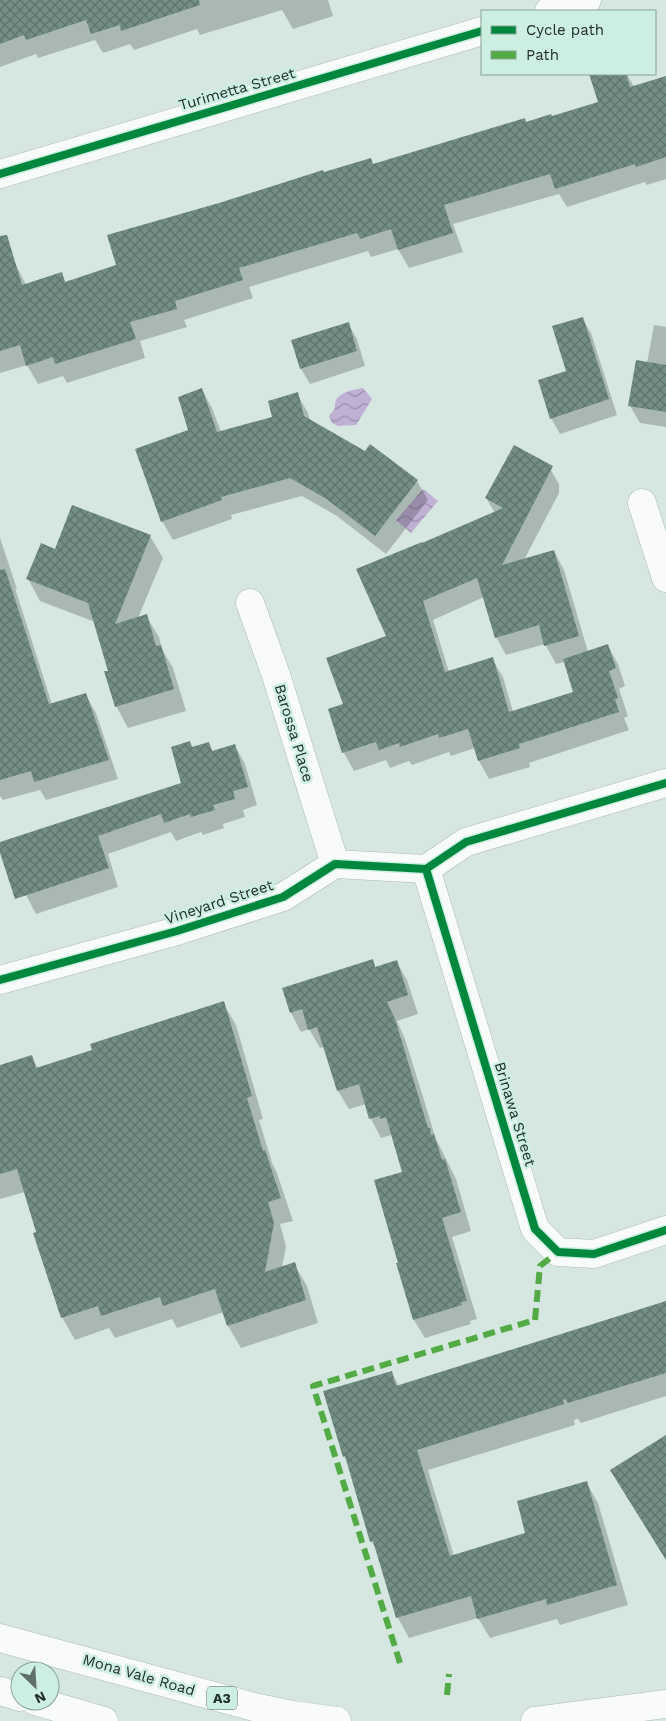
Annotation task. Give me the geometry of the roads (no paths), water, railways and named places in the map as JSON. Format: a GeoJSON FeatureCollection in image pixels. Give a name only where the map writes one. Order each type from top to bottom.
{"type":"FeatureCollection","features":[{"type":"Feature","properties":{"kind":"main road"},"geometry":{"type":"LineString","coordinates":[[552,10],[587,0]]}},
{"type":"Feature","properties":{"kind":"main road","name":"Turimetta Street"},"geometry":{"type":"LineString","coordinates":[[0,174],[481,31]]}},
{"type":"Feature","properties":{"kind":"main road"},"geometry":{"type":"LineString","coordinates":[[642,502],[666,578]]}},
{"type":"Feature","properties":{"kind":"main road","name":"Barossa Place"},"geometry":{"type":"LineString","coordinates":[[250,603],[276,675],[335,864]]}},
{"type":"Feature","properties":{"kind":"main road"},"geometry":{"type":"LineString","coordinates":[[335,864],[426,869],[466,842],[666,783]]}},
{"type":"Feature","properties":{"kind":"main road","name":"Vineyard Street"},"geometry":{"type":"LineString","coordinates":[[0,980],[177,931],[283,897],[335,864]]}},
{"type":"Feature","properties":{"kind":"main road","name":"Brinawa Street"},"geometry":{"type":"LineString","coordinates":[[426,869],[535,1229],[558,1252],[594,1254],[666,1230]]}},
{"type":"Feature","properties":{"kind":"main road","name":"Mona Vale Road"},"geometry":{"type":"LineString","coordinates":[[0,1638],[254,1707],[292,1715],[338,1721]]}},
{"type":"Feature","properties":{"kind":"main road"},"geometry":{"type":"LineString","coordinates":[[535,1721],[666,1704]]}},
{"type":"Feature","properties":{"kind":"main road"},"geometry":{"type":"LineString","coordinates":[[60,1708],[104,1721]]}},
{"type":"Feature","properties":{"kind":"water"},"geometry":{"type":"Polygon","coordinates":[[[363,388],[372,399],[356,425],[338,426],[332,423],[329,416],[335,408],[337,399],[344,393],[363,388]]]}},
{"type":"Feature","properties":{"kind":"water"},"geometry":{"type":"Polygon","coordinates":[[[423,489],[438,501],[411,533],[396,520],[423,489]]]}}]}
